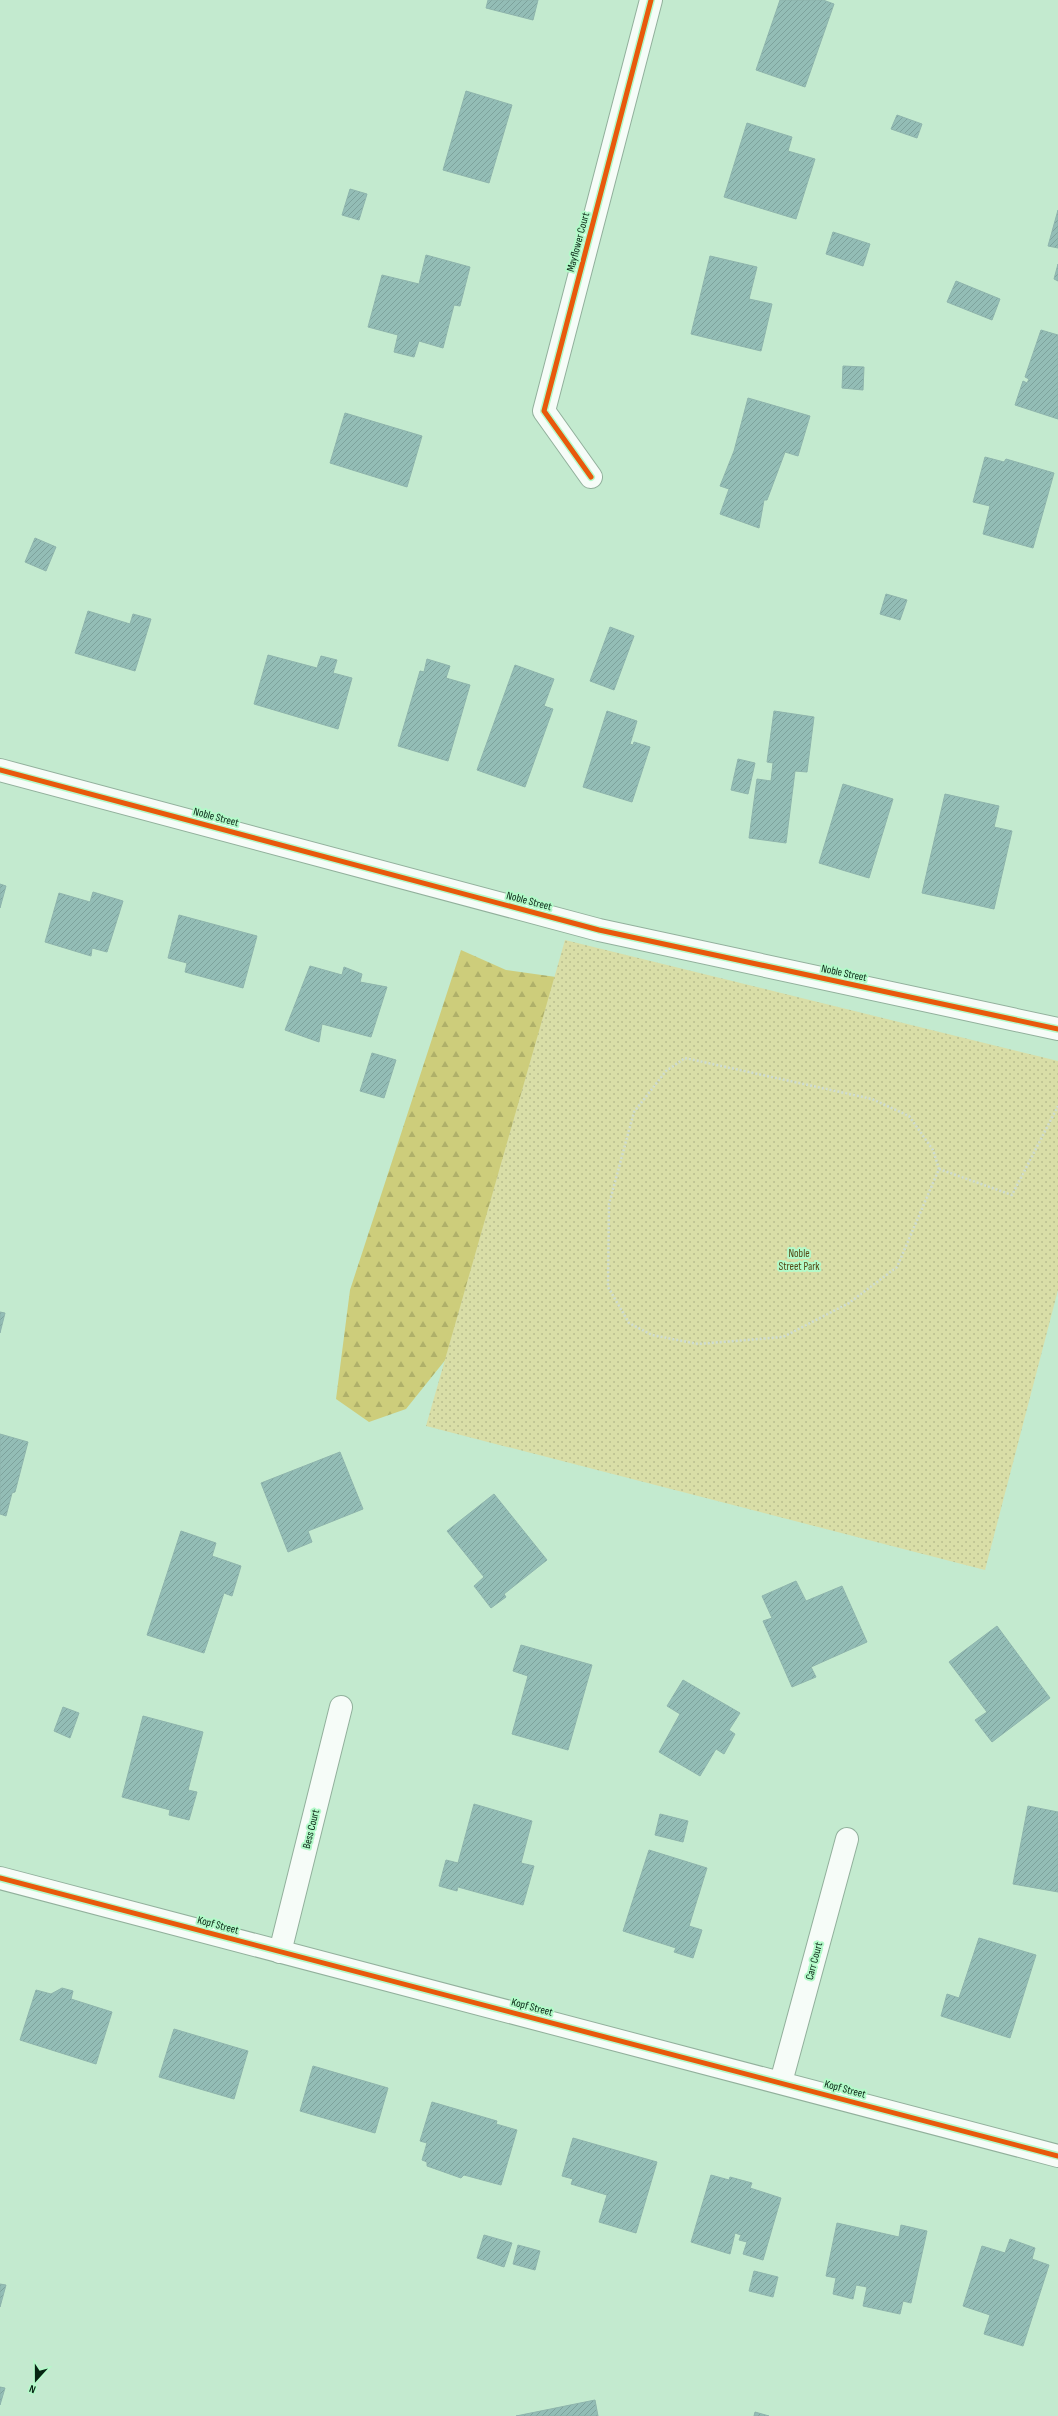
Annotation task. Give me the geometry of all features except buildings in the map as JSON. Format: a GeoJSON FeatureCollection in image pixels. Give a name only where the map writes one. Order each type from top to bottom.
{"type":"FeatureCollection","features":[{"type":"Feature","properties":{"kind":"street","name":"Mayflower Court"},"geometry":{"type":"LineString","coordinates":[[591,477],[544,411],[651,0]]}},
{"type":"Feature","properties":{"kind":"street","name":"Noble Street"},"geometry":{"type":"LineString","coordinates":[[0,770],[599,930],[1058,1030]]}},
{"type":"Feature","properties":{"kind":"street","name":"Bess Court"},"geometry":{"type":"LineString","coordinates":[[280,1952],[341,1707]]}},
{"type":"Feature","properties":{"kind":"street","name":"Carr Court"},"geometry":{"type":"LineString","coordinates":[[781,2082],[848,1839]]}},
{"type":"Feature","properties":{"kind":"street","name":"Kopf Street"},"geometry":{"type":"LineString","coordinates":[[0,1878],[1058,2156]]}},
{"type":"Feature","properties":{"kind":"path"},"geometry":{"type":"LineString","coordinates":[[685,1058],[872,1099],[909,1116],[933,1150],[939,1169],[897,1267],[849,1303],[784,1337],[698,1344],[652,1336],[629,1323],[608,1287],[609,1204],[634,1112],[666,1071],[685,1058]]}},
{"type":"Feature","properties":{"kind":"path"},"geometry":{"type":"LineString","coordinates":[[939,1169],[1012,1195],[1058,1106]]}},
{"type":"Feature","properties":{"kind":"green space","name":"Noble Street Park"},"geometry":{"type":"Polygon","coordinates":[[[565,940],[1058,1061],[1058,1290],[985,1570],[426,1426],[565,940]]]}},
{"type":"Feature","properties":{"kind":"green space"},"geometry":{"type":"Polygon","coordinates":[[[461,950],[506,970],[726,1001],[503,1288],[406,1409],[369,1422],[336,1399],[350,1290],[461,950]]]}},
{"type":"Feature","properties":{"kind":"cycle path"},"geometry":{"type":"LineString","coordinates":[[591,477],[544,411],[651,0]]}},
{"type":"Feature","properties":{"kind":"cycle path"},"geometry":{"type":"LineString","coordinates":[[0,770],[599,930],[1058,1029]]}},
{"type":"Feature","properties":{"kind":"cycle path"},"geometry":{"type":"LineString","coordinates":[[0,1878],[1058,2156]]}}]}
